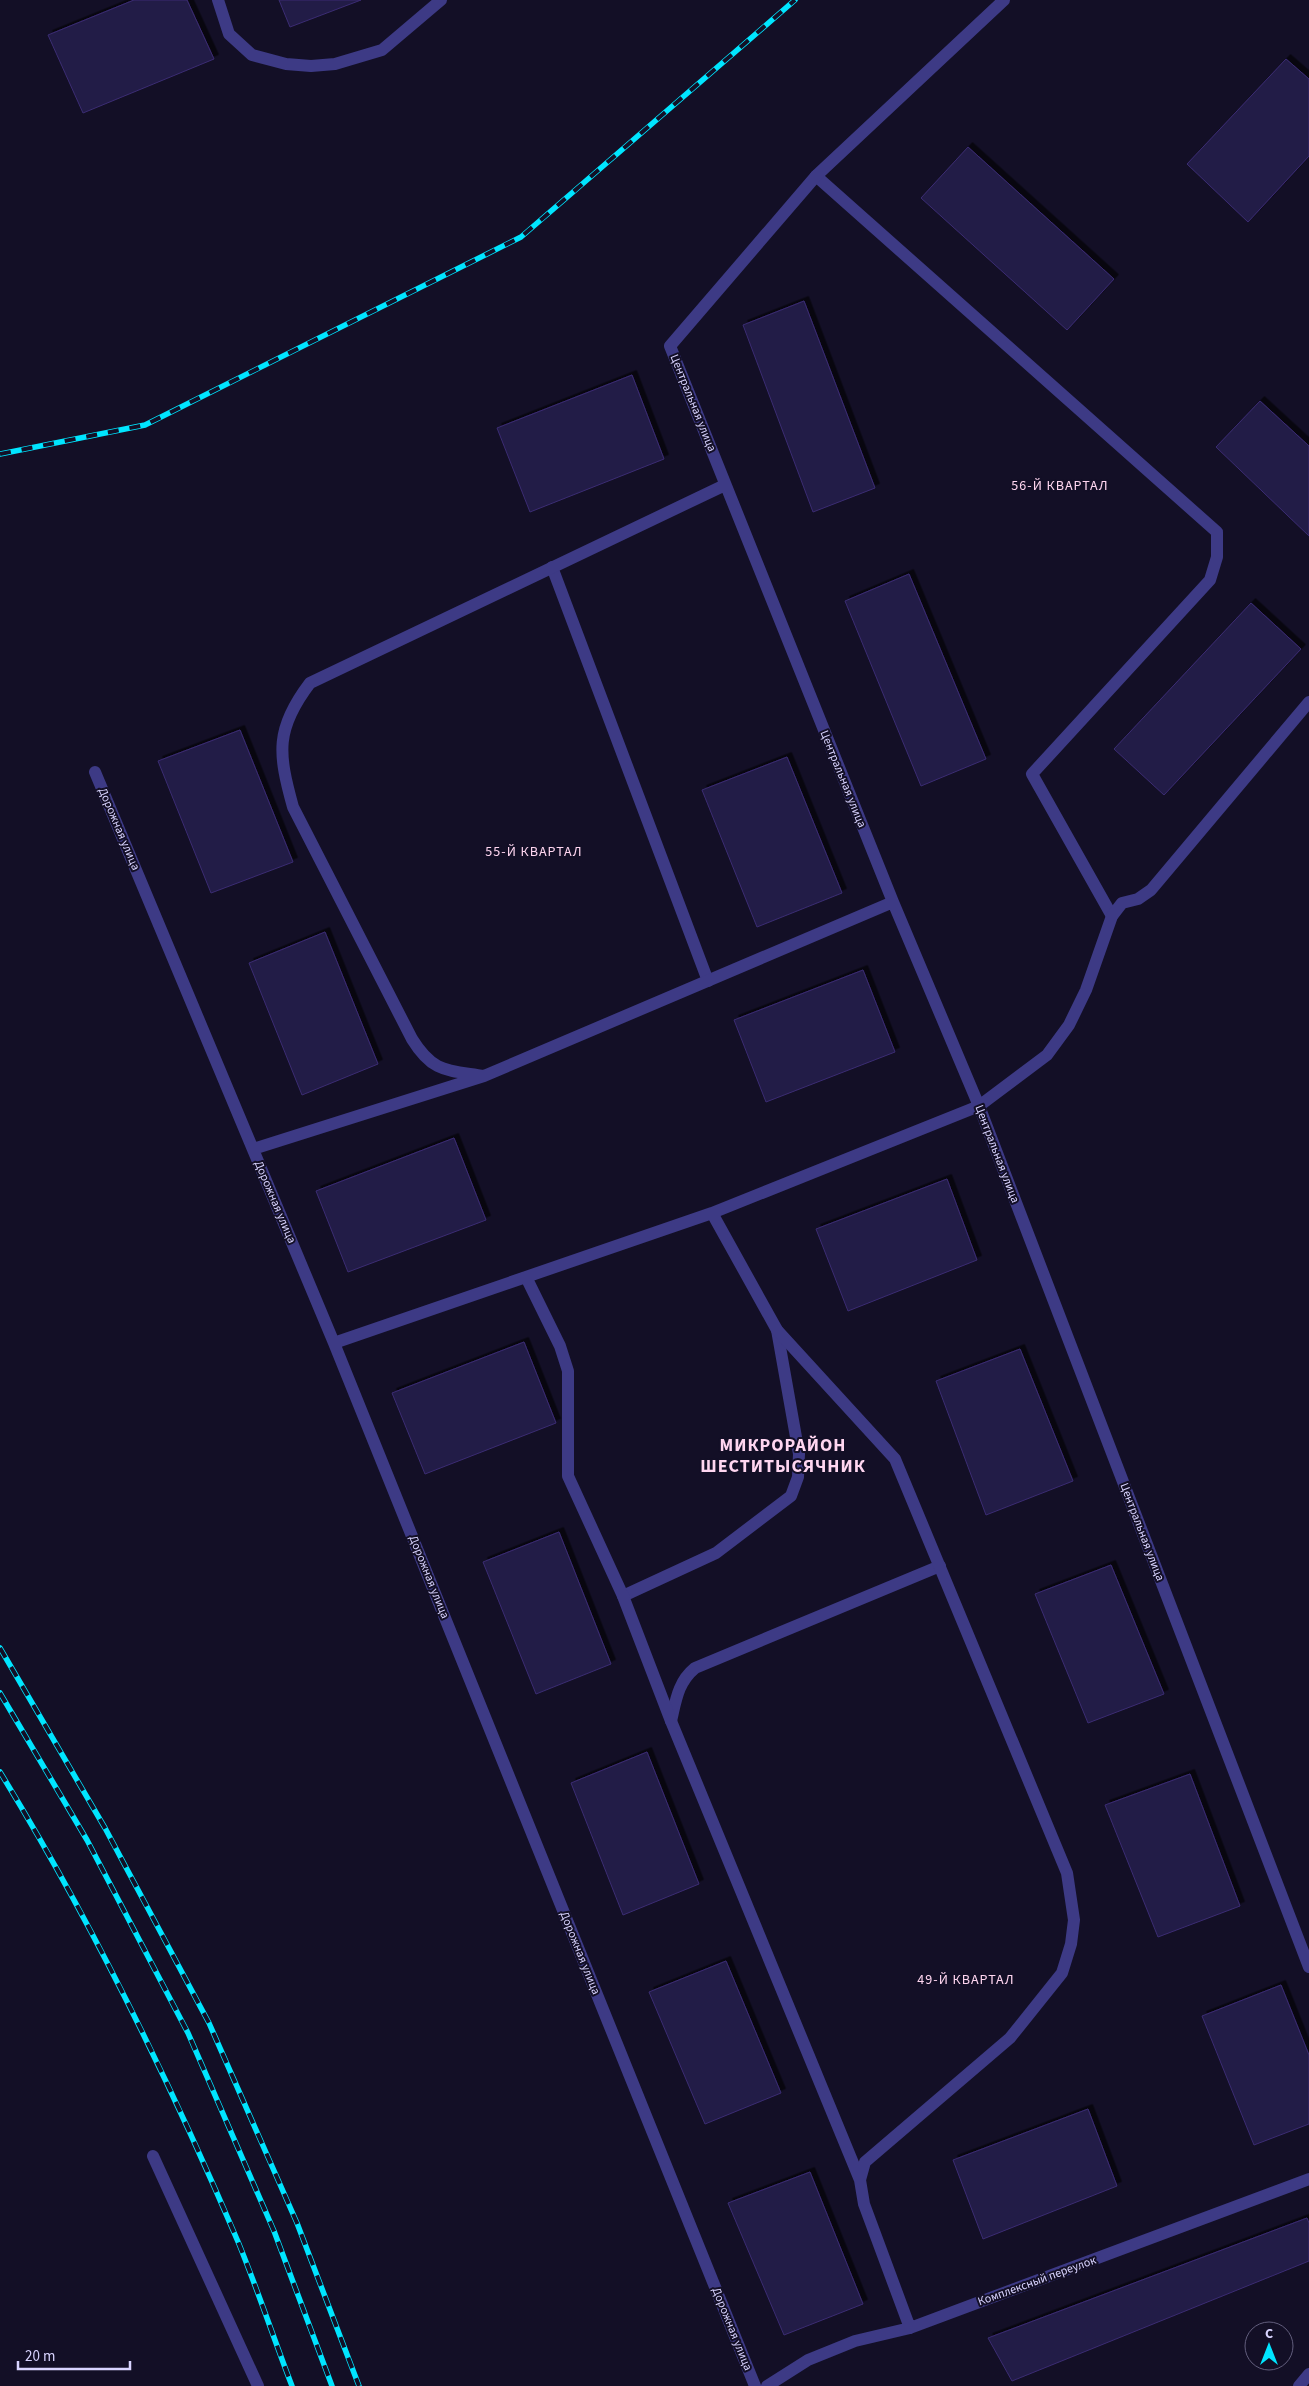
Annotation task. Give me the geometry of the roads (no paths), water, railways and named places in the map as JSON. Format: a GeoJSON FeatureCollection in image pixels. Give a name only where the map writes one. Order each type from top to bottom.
{"type":"FeatureCollection","features":[{"type":"Feature","properties":{"kind":"street"},"geometry":{"type":"LineString","coordinates":[[218,0],[228,34],[252,55],[286,64],[311,66],[335,64],[382,50],[441,0]]}},
{"type":"Feature","properties":{"kind":"street"},"geometry":{"type":"LineString","coordinates":[[1004,0],[816,176],[1217,532],[1217,557],[1210,580],[1032,774],[1112,916]]}},
{"type":"Feature","properties":{"kind":"street","name":"Центральная улица"},"geometry":{"type":"LineString","coordinates":[[816,176],[670,346],[893,902],[979,1106],[1309,1968]]}},
{"type":"Feature","properties":{"kind":"street"},"geometry":{"type":"LineString","coordinates":[[484,1076],[439,1069],[422,1056],[412,1039],[293,807],[282,770],[282,737],[293,706],[310,683],[725,485]]}},
{"type":"Feature","properties":{"kind":"street"},"geometry":{"type":"LineString","coordinates":[[552,568],[708,981]]}},
{"type":"Feature","properties":{"kind":"street"},"geometry":{"type":"LineString","coordinates":[[334,1343],[712,1213],[979,1106],[1046,1055],[1069,1025],[1086,990],[1112,916],[1122,903],[1138,900],[1151,890],[1309,702]]}},
{"type":"Feature","properties":{"kind":"street","name":"Дорожная улица"},"geometry":{"type":"LineString","coordinates":[[95,772],[334,1343],[755,2386]]}},
{"type":"Feature","properties":{"kind":"street"},"geometry":{"type":"LineString","coordinates":[[253,1149],[484,1076],[893,902]]}},
{"type":"Feature","properties":{"kind":"street"},"geometry":{"type":"LineString","coordinates":[[712,1213],[776,1330],[895,1459],[1067,1873],[1074,1920],[1071,1944],[1062,1973],[1010,2038],[865,2162],[860,2180]]}},
{"type":"Feature","properties":{"kind":"street"},"geometry":{"type":"LineString","coordinates":[[526,1277],[560,1346],[568,1371],[568,1476],[623,1596],[671,1721],[860,2180],[864,2204],[910,2328]]}},
{"type":"Feature","properties":{"kind":"street"},"geometry":{"type":"LineString","coordinates":[[623,1596],[716,1553],[791,1496],[798,1477],[799,1454],[776,1330]]}},
{"type":"Feature","properties":{"kind":"street"},"geometry":{"type":"LineString","coordinates":[[671,1721],[678,1690],[684,1677],[695,1668],[940,1566]]}},
{"type":"Feature","properties":{"kind":"street"},"geometry":{"type":"LineString","coordinates":[[153,2156],[258,2386]]}},
{"type":"Feature","properties":{"kind":"street","name":"Комплексный переулок"},"geometry":{"type":"LineString","coordinates":[[768,2386],[808,2360],[855,2341],[910,2328],[1309,2179]]}},
{"type":"Feature","properties":{"kind":"street"},"geometry":{"type":"LineString","coordinates":[[1299,2386],[1309,2374]]}},
{"type":"Feature","properties":{"kind":"railway"},"geometry":{"type":"LineString","coordinates":[[0,454],[145,425],[521,237],[795,0]]}},
{"type":"Feature","properties":{"kind":"railway"},"geometry":{"type":"LineString","coordinates":[[0,1648],[105,1828],[209,2023],[297,2223],[359,2386]]}},
{"type":"Feature","properties":{"kind":"railway"},"geometry":{"type":"LineString","coordinates":[[0,1693],[87,1840],[188,2033],[274,2231],[332,2386]]}},
{"type":"Feature","properties":{"kind":"railway"},"geometry":{"type":"LineString","coordinates":[[0,1772],[98,1945],[157,2063],[239,2244],[292,2386]]}},
{"type":"Feature","properties":{"kind":"district","name":"56-Й КВАРТАЛ"},"geometry":{"type":"Point","coordinates":[1060,486]}},
{"type":"Feature","properties":{"kind":"district","name":"55-Й КВАРТАЛ"},"geometry":{"type":"Point","coordinates":[534,852]}},
{"type":"Feature","properties":{"kind":"district","name":"МИКРОРАЙОН ШЕСТИТЫСЯЧНИК"},"geometry":{"type":"Point","coordinates":[783,1455]}},
{"type":"Feature","properties":{"kind":"district","name":"49-Й КВАРТАЛ"},"geometry":{"type":"Point","coordinates":[966,1980]}}]}
